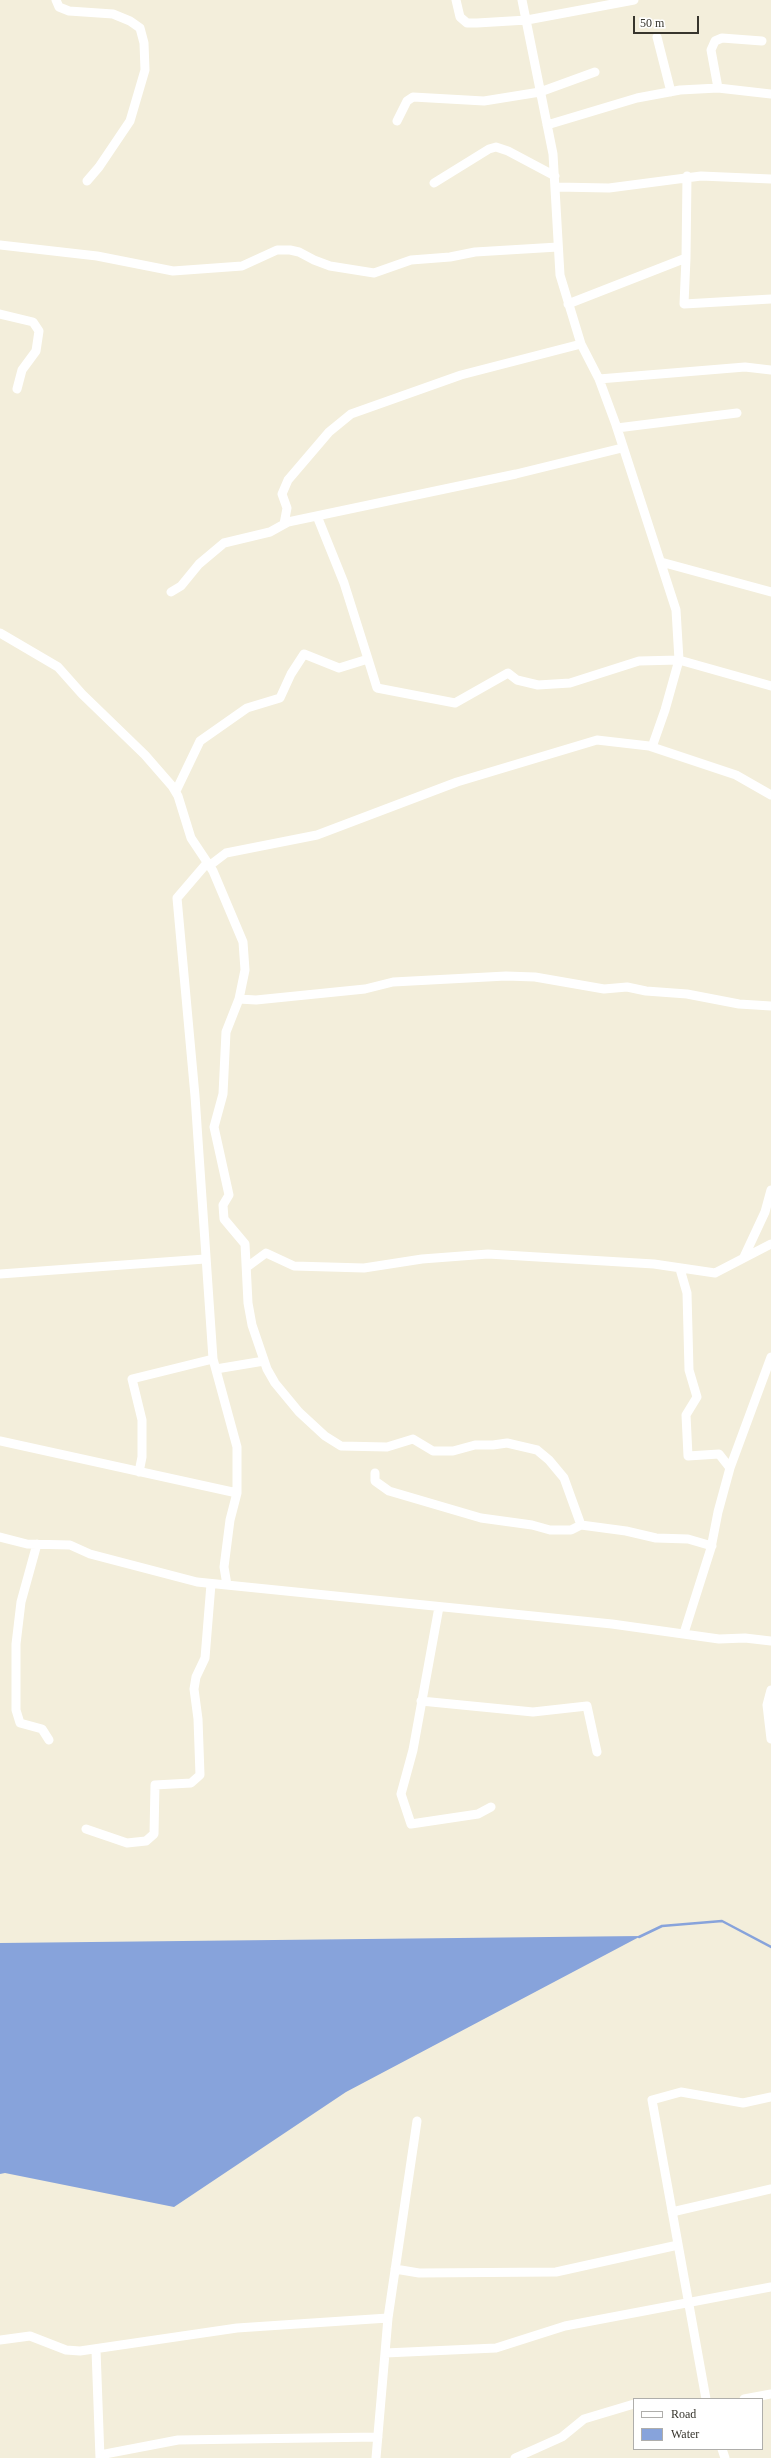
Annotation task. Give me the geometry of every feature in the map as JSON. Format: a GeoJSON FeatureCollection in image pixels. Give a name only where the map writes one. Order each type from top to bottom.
{"type":"FeatureCollection","features":[{"type":"Feature","properties":{"kind":"street"},"geometry":{"type":"LineString","coordinates":[[56,0],[59,7],[68,11],[113,14],[130,21],[140,28],[144,44],[145,70],[130,121],[99,167],[87,181]]}},
{"type":"Feature","properties":{"kind":"street"},"geometry":{"type":"LineString","coordinates":[[456,0],[460,17],[468,23],[527,20],[634,0]]}},
{"type":"Feature","properties":{"kind":"street"},"geometry":{"type":"LineString","coordinates":[[522,0],[547,125],[555,176],[560,275],[581,344],[599,379],[617,428],[622,448],[676,610],[679,660],[666,710],[652,747]]}},
{"type":"Feature","properties":{"kind":"street"},"geometry":{"type":"LineString","coordinates":[[657,37],[671,92]]}},
{"type":"Feature","properties":{"kind":"street"},"geometry":{"type":"LineString","coordinates":[[718,88],[711,50],[715,40],[722,38],[762,41]]}},
{"type":"Feature","properties":{"kind":"street"},"geometry":{"type":"LineString","coordinates":[[397,121],[407,101],[413,97],[484,101],[540,92],[595,72]]}},
{"type":"Feature","properties":{"kind":"street"},"geometry":{"type":"LineString","coordinates":[[547,125],[637,98],[671,92],[718,88],[771,94]]}},
{"type":"Feature","properties":{"kind":"street"},"geometry":{"type":"LineString","coordinates":[[434,183],[489,149],[496,147],[504,148],[555,176]]}},
{"type":"Feature","properties":{"kind":"street"},"geometry":{"type":"LineString","coordinates":[[556,187],[609,188],[686,176],[771,179]]}},
{"type":"Feature","properties":{"kind":"street"},"geometry":{"type":"LineString","coordinates":[[686,176],[686,258],[684,304],[771,299]]}},
{"type":"Feature","properties":{"kind":"street"},"geometry":{"type":"LineString","coordinates":[[0,245],[97,256],[173,271],[242,266],[260,256],[277,250],[290,250],[299,252],[330,266],[374,273],[411,260],[450,257],[475,252],[558,247]]}},
{"type":"Feature","properties":{"kind":"street"},"geometry":{"type":"LineString","coordinates":[[568,304],[686,258]]}},
{"type":"Feature","properties":{"kind":"street"},"geometry":{"type":"LineString","coordinates":[[0,314],[33,322],[39,331],[36,351],[22,370],[17,389]]}},
{"type":"Feature","properties":{"kind":"street"},"geometry":{"type":"LineString","coordinates":[[284,524],[287,508],[282,494],[288,480],[328,432],[351,414],[461,375],[581,344]]}},
{"type":"Feature","properties":{"kind":"street"},"geometry":{"type":"LineString","coordinates":[[599,379],[745,366],[771,370]]}},
{"type":"Feature","properties":{"kind":"street"},"geometry":{"type":"LineString","coordinates":[[617,428],[737,413]]}},
{"type":"Feature","properties":{"kind":"street"},"geometry":{"type":"LineString","coordinates":[[171,592],[181,586],[199,564],[224,543],[270,532],[284,524],[317,516],[516,474],[622,448]]}},
{"type":"Feature","properties":{"kind":"street"},"geometry":{"type":"LineString","coordinates":[[317,516],[344,583],[376,688],[454,703],[508,673],[517,680],[538,684],[570,683],[639,661],[679,660],[771,686]]}},
{"type":"Feature","properties":{"kind":"street"},"geometry":{"type":"LineString","coordinates":[[661,562],[771,592]]}},
{"type":"Feature","properties":{"kind":"street"},"geometry":{"type":"LineString","coordinates":[[0,633],[58,667],[82,694],[145,755],[176,791],[191,838],[208,864],[243,942],[245,970],[239,1000],[226,1032],[223,1094],[214,1127],[229,1195],[223,1205],[224,1219],[245,1244],[248,1303],[252,1325],[264,1361],[275,1383],[299,1412],[326,1436],[341,1446],[387,1447],[413,1439],[433,1451],[453,1451],[474,1445],[493,1446],[507,1443],[537,1450],[549,1460],[564,1478],[581,1525]]}},
{"type":"Feature","properties":{"kind":"street"},"geometry":{"type":"LineString","coordinates":[[176,791],[200,741],[248,708],[280,698],[291,674],[304,654],[339,668],[368,659]]}},
{"type":"Feature","properties":{"kind":"street"},"geometry":{"type":"LineString","coordinates":[[227,1585],[224,1567],[230,1520],[237,1493],[237,1447],[213,1359],[195,1096],[177,898],[208,864],[226,853],[317,835],[457,782],[597,740],[652,747],[736,775],[770,793]]}},
{"type":"Feature","properties":{"kind":"street"},"geometry":{"type":"LineString","coordinates":[[239,1000],[365,989],[393,982],[506,976],[535,977],[604,989],[627,987],[646,991],[687,994],[739,1004],[771,1006]]}},
{"type":"Feature","properties":{"kind":"street"},"geometry":{"type":"LineString","coordinates":[[744,1257],[764,1212],[771,1190]]}},
{"type":"Feature","properties":{"kind":"street"},"geometry":{"type":"LineString","coordinates":[[247,1267],[266,1253],[294,1266],[364,1268],[422,1259],[488,1254],[654,1264],[715,1273],[771,1244]]}},
{"type":"Feature","properties":{"kind":"street"},"geometry":{"type":"LineString","coordinates":[[0,1274],[205,1259]]}},
{"type":"Feature","properties":{"kind":"street"},"geometry":{"type":"LineString","coordinates":[[680,1269],[687,1293],[689,1370],[697,1396],[686,1415],[688,1456],[719,1454],[730,1468]]}},
{"type":"Feature","properties":{"kind":"street"},"geometry":{"type":"LineString","coordinates":[[684,1634],[712,1546],[718,1512],[730,1468],[758,1396],[771,1357]]}},
{"type":"Feature","properties":{"kind":"street"},"geometry":{"type":"LineString","coordinates":[[139,1472],[142,1457],[142,1420],[132,1379],[213,1359]]}},
{"type":"Feature","properties":{"kind":"street"},"geometry":{"type":"LineString","coordinates":[[216,1369],[264,1361]]}},
{"type":"Feature","properties":{"kind":"street"},"geometry":{"type":"LineString","coordinates":[[0,1441],[237,1493]]}},
{"type":"Feature","properties":{"kind":"street"},"geometry":{"type":"LineString","coordinates":[[375,1473],[375,1481],[389,1491],[481,1518],[532,1525],[550,1530],[571,1530],[581,1525],[626,1531],[656,1538],[688,1539],[712,1546]]}},
{"type":"Feature","properties":{"kind":"street"},"geometry":{"type":"LineString","coordinates":[[0,1537],[37,1544],[70,1545],[90,1554],[196,1582],[439,1606],[719,1639],[745,1638],[771,1641]]}},
{"type":"Feature","properties":{"kind":"street"},"geometry":{"type":"LineString","coordinates":[[37,1544],[21,1602],[17,1637],[16,1710],[20,1723],[42,1729],[49,1740]]}},
{"type":"Feature","properties":{"kind":"street"},"geometry":{"type":"LineString","coordinates":[[86,1829],[127,1842],[146,1841],[154,1834],[155,1785],[191,1783],[200,1775],[198,1718],[194,1689],[196,1677],[205,1658],[211,1584]]}},
{"type":"Feature","properties":{"kind":"street"},"geometry":{"type":"LineString","coordinates":[[439,1606],[413,1750],[401,1794],[410,1824],[472,1815],[491,1807]]}},
{"type":"Feature","properties":{"kind":"street"},"geometry":{"type":"LineString","coordinates":[[771,1690],[768,1705],[771,1738]]}},
{"type":"Feature","properties":{"kind":"street"},"geometry":{"type":"LineString","coordinates":[[421,1702],[533,1712],[587,1706],[597,1752]]}},
{"type":"Feature","properties":{"kind":"street"},"geometry":{"type":"LineString","coordinates":[[706,2398],[652,2100],[681,2092],[743,2103],[771,2097]]}},
{"type":"Feature","properties":{"kind":"street"},"geometry":{"type":"LineString","coordinates":[[376,2458],[388,2318],[417,2121]]}},
{"type":"Feature","properties":{"kind":"street"},"geometry":{"type":"LineString","coordinates":[[672,2212],[771,2189]]}},
{"type":"Feature","properties":{"kind":"street"},"geometry":{"type":"LineString","coordinates":[[395,2269],[419,2273],[556,2272],[678,2245]]}},
{"type":"Feature","properties":{"kind":"street"},"geometry":{"type":"LineString","coordinates":[[385,2354],[496,2348],[565,2326],[689,2304],[771,2287]]}},
{"type":"Feature","properties":{"kind":"street"},"geometry":{"type":"LineString","coordinates":[[0,2340],[30,2336],[66,2350],[96,2350],[237,2328],[388,2318]]}},
{"type":"Feature","properties":{"kind":"street"},"geometry":{"type":"LineString","coordinates":[[96,2350],[100,2457],[178,2440],[378,2437]]}},
{"type":"Feature","properties":{"kind":"street"},"geometry":{"type":"LineString","coordinates":[[749,2398],[771,2394]]}},
{"type":"Feature","properties":{"kind":"street"},"geometry":{"type":"LineString","coordinates":[[515,2458],[562,2437],[584,2419],[633,2404]]}},
{"type":"Feature","properties":{"kind":"water"},"geometry":{"type":"Polygon","coordinates":[[[641,1936],[346,2092],[174,2207],[5,2173],[0,2174],[0,1943],[641,1936]]]}},
{"type":"Feature","properties":{"kind":"waterway"},"geometry":{"type":"LineString","coordinates":[[639,1937],[662,1926],[722,1921],[771,1947]]}}]}
